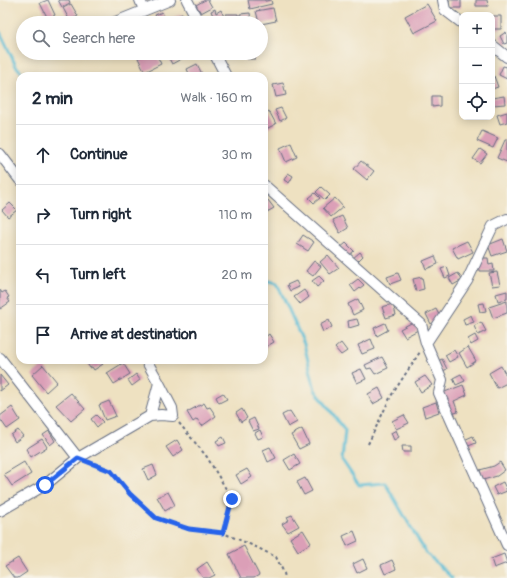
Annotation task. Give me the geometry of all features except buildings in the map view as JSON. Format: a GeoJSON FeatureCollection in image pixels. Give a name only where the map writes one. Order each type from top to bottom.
{"type":"FeatureCollection","features":[{"type":"Feature","properties":{"kind":"street"},"geometry":{"type":"LineString","coordinates":[[140,0],[144,10]]}},
{"type":"Feature","properties":{"kind":"street"},"geometry":{"type":"LineString","coordinates":[[130,16],[170,0]]}},
{"type":"Feature","properties":{"kind":"street"},"geometry":{"type":"LineString","coordinates":[[188,0],[196,16]]}},
{"type":"Feature","properties":{"kind":"street"},"geometry":{"type":"LineString","coordinates":[[443,0],[445,10],[459,21]]}},
{"type":"Feature","properties":{"kind":"street"},"geometry":{"type":"LineString","coordinates":[[495,47],[507,57]]}},
{"type":"Feature","properties":{"kind":"street"},"geometry":{"type":"LineString","coordinates":[[218,60],[224,72]]}},
{"type":"Feature","properties":{"kind":"street"},"geometry":{"type":"LineString","coordinates":[[0,154],[16,175]]}},
{"type":"Feature","properties":{"kind":"street"},"geometry":{"type":"LineString","coordinates":[[268,189],[421,324],[426,343],[442,380],[438,393],[507,545]]}},
{"type":"Feature","properties":{"kind":"street"},"geometry":{"type":"LineString","coordinates":[[426,343],[467,281],[493,226],[507,219]]}},
{"type":"Feature","properties":{"kind":"street"},"geometry":{"type":"LineString","coordinates":[[0,358],[78,458]]}},
{"type":"Feature","properties":{"kind":"street"},"geometry":{"type":"LineString","coordinates":[[0,511],[45,485],[78,458],[150,416],[173,416],[172,408],[160,383],[148,364]]}},
{"type":"Feature","properties":{"kind":"street"},"geometry":{"type":"LineString","coordinates":[[150,416],[160,383]]}},
{"type":"Feature","properties":{"kind":"path"},"geometry":{"type":"LineString","coordinates":[[368,444],[391,396],[426,343]]}},
{"type":"Feature","properties":{"kind":"path"},"geometry":{"type":"LineString","coordinates":[[173,416],[207,457],[232,499],[223,533]]}},
{"type":"Feature","properties":{"kind":"path"},"geometry":{"type":"LineString","coordinates":[[78,458],[111,471],[130,494],[156,518],[189,529],[223,533],[276,557],[285,578]]}},
{"type":"Feature","properties":{"kind":"waterway"},"geometry":{"type":"LineString","coordinates":[[0,32],[16,66],[21,72]]}},
{"type":"Feature","properties":{"kind":"waterway"},"geometry":{"type":"LineString","coordinates":[[268,281],[277,283],[304,344],[315,390],[345,430],[342,460],[359,485],[385,483],[426,553],[452,578]]}},
{"type":"Feature","properties":{"kind":"route"},"geometry":{"type":"LineString","coordinates":[[45,485],[78,458],[111,471],[130,494],[156,518],[189,529],[223,533],[232,499]]}}]}
